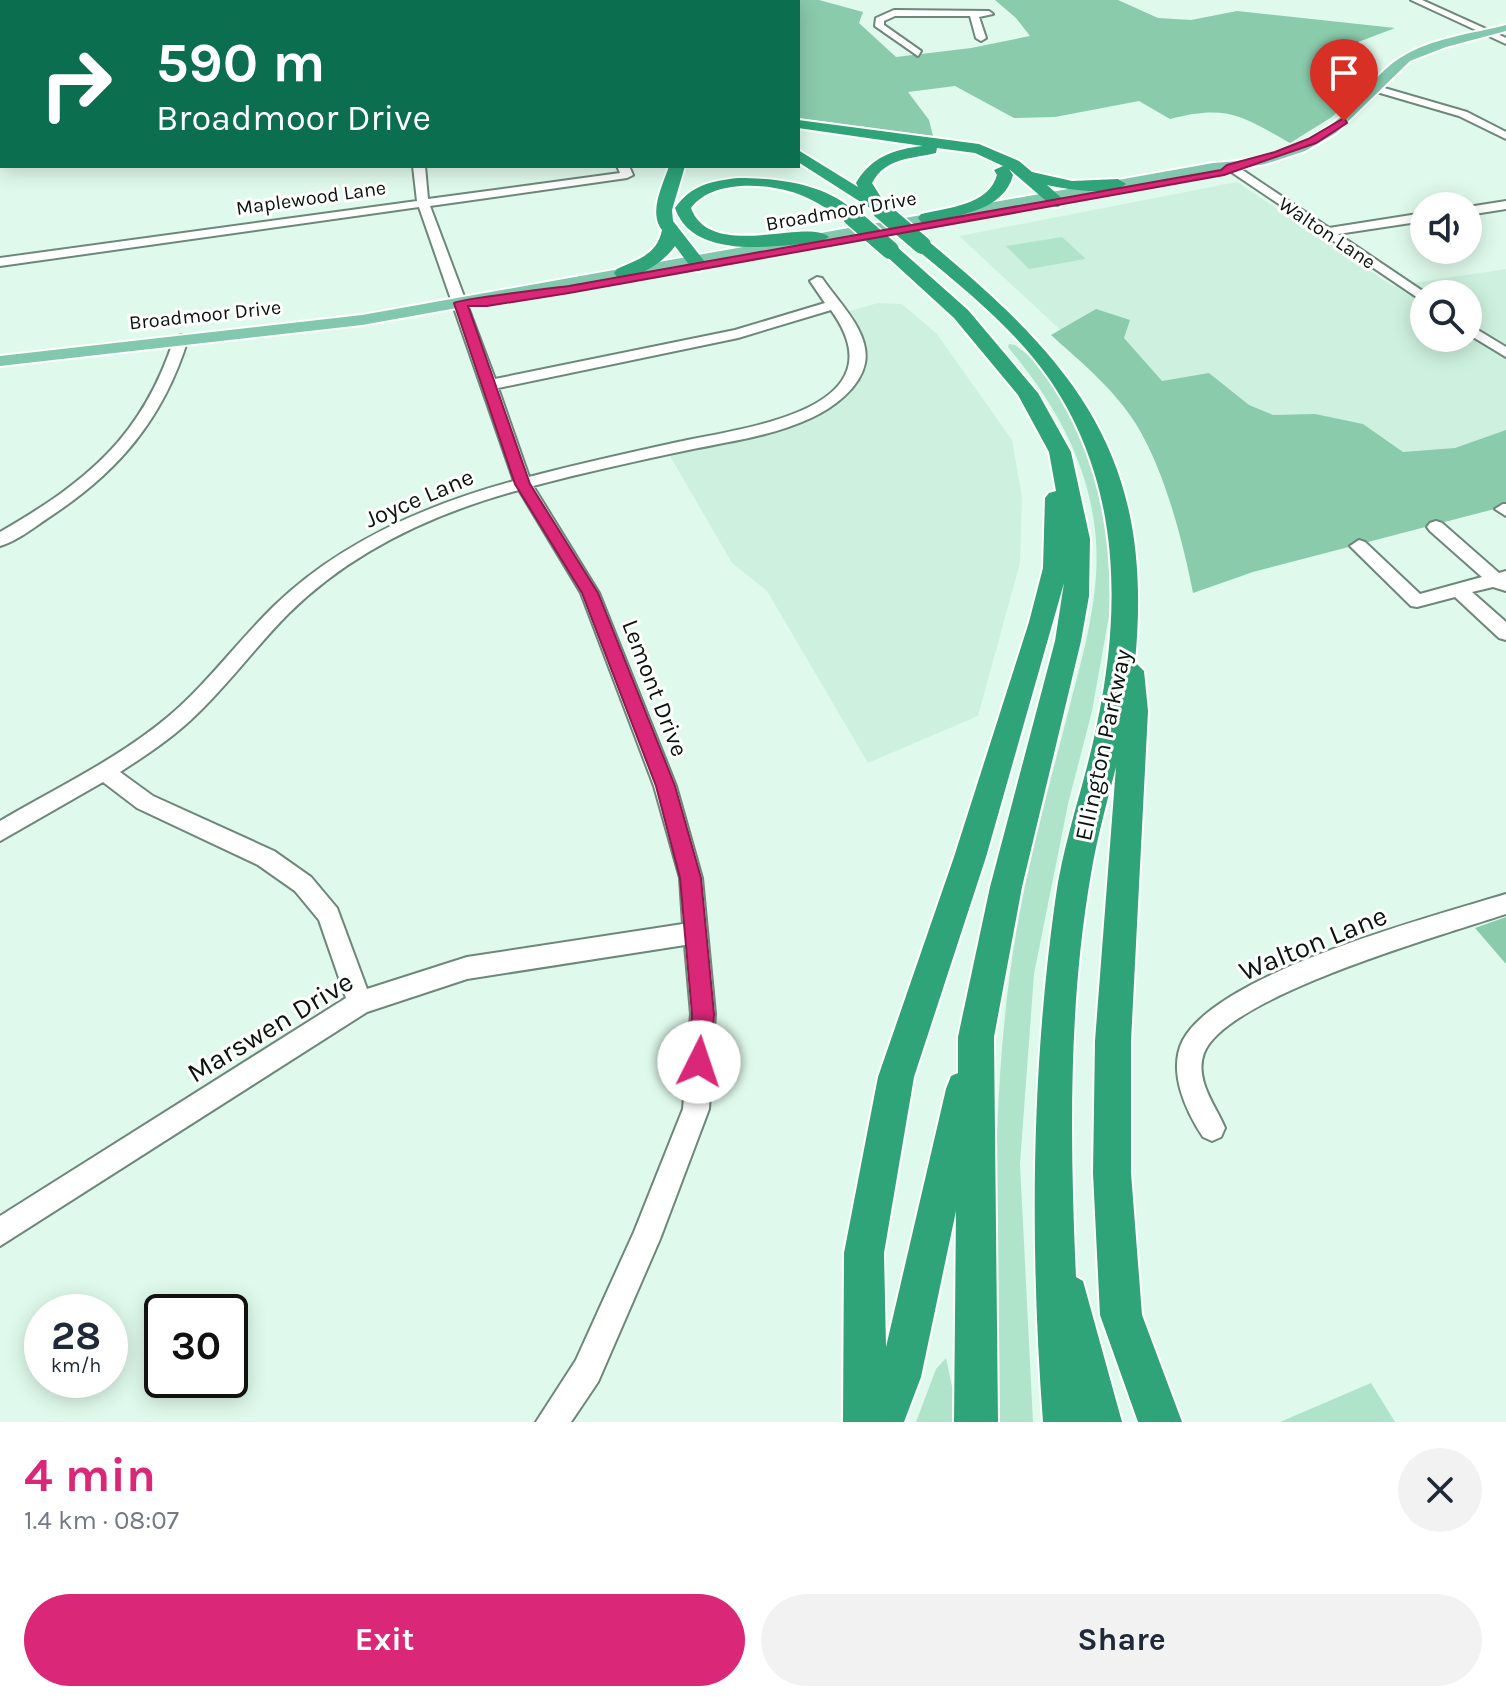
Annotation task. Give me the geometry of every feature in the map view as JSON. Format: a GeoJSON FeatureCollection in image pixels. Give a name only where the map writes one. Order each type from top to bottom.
{"type":"FeatureCollection","features":[{"type":"Feature","properties":{"kind":"highway"},"geometry":{"type":"LineString","coordinates":[[800,124],[970,146],[1005,159],[1026,174],[1049,200]]}},
{"type":"Feature","properties":{"kind":"highway"},"geometry":{"type":"LineString","coordinates":[[881,210],[864,183],[874,168],[897,156],[928,150],[958,151],[984,159],[1049,200]]}},
{"type":"Feature","properties":{"kind":"highway","name":"Ellington Parkway"},"geometry":{"type":"LineString","coordinates":[[800,156],[881,210],[984,299],[1046,362],[1089,425],[1105,460],[1117,504],[1124,549],[1126,630],[1112,723],[1071,895],[1054,1070],[1057,1336],[1065,1422]]}},
{"type":"Feature","properties":{"kind":"highway"},"geometry":{"type":"LineString","coordinates":[[676,168],[664,210],[664,221],[708,235],[741,241],[820,237]]}},
{"type":"Feature","properties":{"kind":"highway"},"geometry":{"type":"LineString","coordinates":[[788,168],[852,217],[961,314],[1028,393],[1060,452],[1078,539],[1076,596],[1006,887],[900,1377],[882,1422]]}},
{"type":"Feature","properties":{"kind":"highway"},"geometry":{"type":"LineString","coordinates":[[927,218],[995,194],[1004,185],[1002,170]]}},
{"type":"Feature","properties":{"kind":"highway"},"geometry":{"type":"LineString","coordinates":[[1026,174],[1072,186],[1118,184]]}},
{"type":"Feature","properties":{"kind":"highway"},"geometry":{"type":"LineString","coordinates":[[623,273],[664,252],[678,225],[685,202],[697,192],[716,185],[748,183],[806,191],[852,217]]}},
{"type":"Feature","properties":{"kind":"highway"},"geometry":{"type":"LineString","coordinates":[[678,225],[704,262]]}},
{"type":"Feature","properties":{"kind":"highway"},"geometry":{"type":"LineString","coordinates":[[865,1422],[864,1253],[896,1077],[970,857],[1042,622],[1055,568],[1059,506],[1048,450],[1028,393]]}},
{"type":"Feature","properties":{"kind":"highway"},"geometry":{"type":"LineString","coordinates":[[1126,630],[1134,711],[1113,1041],[1112,1173],[1121,1315],[1160,1422]]}},
{"type":"Feature","properties":{"kind":"highway"},"geometry":{"type":"LineString","coordinates":[[976,1037],[976,1422]]}},
{"type":"Feature","properties":{"kind":"highway"},"geometry":{"type":"LineString","coordinates":[[1056,1229],[1083,1366],[1100,1422]]}},
{"type":"Feature","properties":{"kind":"main road","name":"Broadmoor Drive"},"geometry":{"type":"LineString","coordinates":[[460,303],[487,303],[1049,200],[1118,184],[1213,167],[1231,167],[1312,141],[1344,121],[1374,88],[1414,54],[1506,28]]}},
{"type":"Feature","properties":{"kind":"main road","name":"Broadmoor Drive"},"geometry":{"type":"LineString","coordinates":[[0,361],[317,326],[704,262],[927,218],[1224,172],[1231,167]]}},
{"type":"Feature","properties":{"kind":"street"},"geometry":{"type":"LineString","coordinates":[[918,53],[880,26],[879,20],[894,13],[990,15],[985,0]]}},
{"type":"Feature","properties":{"kind":"street"},"geometry":{"type":"LineString","coordinates":[[1415,0],[1506,41]]}},
{"type":"Feature","properties":{"kind":"street"},"geometry":{"type":"LineString","coordinates":[[898,2],[915,13]]}},
{"type":"Feature","properties":{"kind":"street"},"geometry":{"type":"LineString","coordinates":[[974,14],[981,38]]}},
{"type":"Feature","properties":{"kind":"street"},"geometry":{"type":"LineString","coordinates":[[1374,88],[1463,114],[1506,136]]}},
{"type":"Feature","properties":{"kind":"street","name":"Walton Lane"},"geometry":{"type":"LineString","coordinates":[[1231,167],[1410,288]]}},
{"type":"Feature","properties":{"kind":"street","name":"Lemont Drive"},"geometry":{"type":"LineString","coordinates":[[419,168],[423,203],[523,484],[590,593],[665,786],[691,878],[697,933],[703,1014],[696,1109],[646,1239],[587,1371],[552,1422]]}},
{"type":"Feature","properties":{"kind":"street","name":"Maplewood Lane"},"geometry":{"type":"LineString","coordinates":[[0,262],[423,203],[625,170]]}},
{"type":"Feature","properties":{"kind":"street"},"geometry":{"type":"LineString","coordinates":[[1482,209],[1506,205]]}},
{"type":"Feature","properties":{"kind":"street"},"geometry":{"type":"LineString","coordinates":[[1328,232],[1410,219]]}},
{"type":"Feature","properties":{"kind":"street","name":"Joyce Lane"},"geometry":{"type":"LineString","coordinates":[[0,832],[174,723],[223,678],[281,610],[323,574],[369,544],[408,524],[523,484],[781,424],[837,395],[853,376],[859,359],[858,342],[852,327],[832,305],[817,281]]}},
{"type":"Feature","properties":{"kind":"street"},"geometry":{"type":"LineString","coordinates":[[490,385],[738,334],[832,305]]}},
{"type":"Feature","properties":{"kind":"street"},"geometry":{"type":"LineString","coordinates":[[1482,337],[1506,353]]}},
{"type":"Feature","properties":{"kind":"street"},"geometry":{"type":"LineString","coordinates":[[0,540],[81,488],[119,451],[158,400],[181,339]]}},
{"type":"Feature","properties":{"kind":"street"},"geometry":{"type":"LineString","coordinates":[[1436,527],[1503,582]]}},
{"type":"Feature","properties":{"kind":"street"},"geometry":{"type":"LineString","coordinates":[[1359,546],[1417,601],[1503,582]]}},
{"type":"Feature","properties":{"kind":"street"},"geometry":{"type":"LineString","coordinates":[[1458,590],[1506,633]]}},
{"type":"Feature","properties":{"kind":"street"},"geometry":{"type":"LineString","coordinates":[[102,770],[145,802],[266,858],[303,884],[329,915],[360,1003]]}},
{"type":"Feature","properties":{"kind":"street","name":"Walton Lane"},"geometry":{"type":"LineString","coordinates":[[1212,1128],[1199,1109],[1191,1073],[1193,1047],[1206,1028],[1246,1000],[1288,979],[1506,904]]}},
{"type":"Feature","properties":{"kind":"street","name":"Marswen Drive"},"geometry":{"type":"LineString","coordinates":[[0,1232],[360,1003],[467,968],[697,933]]}},
{"type":"Feature","properties":{"kind":"shaded area"},"geometry":{"type":"Polygon","coordinates":[[[1237,182],[1393,286],[1410,283],[1410,352],[1482,352],[1482,280],[1433,280],[1506,269],[1506,440],[1381,463],[1110,376],[959,236],[1237,182]]]}},
{"type":"Feature","properties":{"kind":"shaded area"},"geometry":{"type":"Polygon","coordinates":[[[1062,237],[1086,259],[1029,269],[1006,246],[1062,237]]]}},
{"type":"Feature","properties":{"kind":"shaded area"},"geometry":{"type":"Polygon","coordinates":[[[878,303],[902,304],[937,334],[1012,440],[1022,497],[1020,563],[978,716],[868,763],[767,591],[732,563],[670,456],[792,426],[834,406],[864,370],[860,331],[846,312],[878,303]]]}},
{"type":"Feature","properties":{"kind":"shaded area"},"geometry":{"type":"Polygon","coordinates":[[[1009,344],[1036,361],[1085,437],[1101,476],[1116,577],[1092,711],[1068,804],[1034,974],[1020,1164],[1033,1422],[997,1422],[995,1238],[1002,1054],[1007,994],[1021,905],[1086,643],[1094,598],[1097,553],[1091,504],[1076,455],[1053,410],[1008,347],[1009,344]]]}},
{"type":"Feature","properties":{"kind":"shaded area"},"geometry":{"type":"Polygon","coordinates":[[[946,1358],[953,1391],[953,1422],[916,1422],[936,1369],[946,1358]]]}},
{"type":"Feature","properties":{"kind":"shaded area"},"geometry":{"type":"Polygon","coordinates":[[[1371,1383],[1395,1422],[1280,1422],[1371,1383]]]}},
{"type":"Feature","properties":{"kind":"green space"},"geometry":{"type":"Polygon","coordinates":[[[800,0],[819,0],[863,12],[859,23],[896,57],[971,48],[1030,36],[1016,18],[995,0],[1118,0],[1158,18],[1191,20],[1237,11],[1395,28],[1332,52],[1330,60],[1373,77],[1332,117],[1290,143],[1233,115],[1206,113],[1170,119],[1139,101],[1055,117],[1014,118],[955,86],[908,92],[929,120],[933,136],[800,118],[800,0]]]}},
{"type":"Feature","properties":{"kind":"green space"},"geometry":{"type":"Polygon","coordinates":[[[1096,309],[1130,320],[1124,338],[1162,381],[1209,373],[1249,405],[1273,415],[1315,414],[1363,424],[1403,452],[1455,448],[1506,430],[1506,506],[1253,572],[1193,593],[1171,506],[1146,442],[1118,399],[1051,335],[1096,309]]]}},
{"type":"Feature","properties":{"kind":"green space"},"geometry":{"type":"Polygon","coordinates":[[[1506,917],[1506,964],[1475,928],[1506,917]]]}},
{"type":"Feature","properties":{"kind":"route"},"geometry":{"type":"LineString","coordinates":[[699,1062],[703,1014],[691,878],[665,786],[590,593],[523,484],[460,303],[487,303],[569,289],[1224,172],[1312,141],[1344,121]]}}]}
